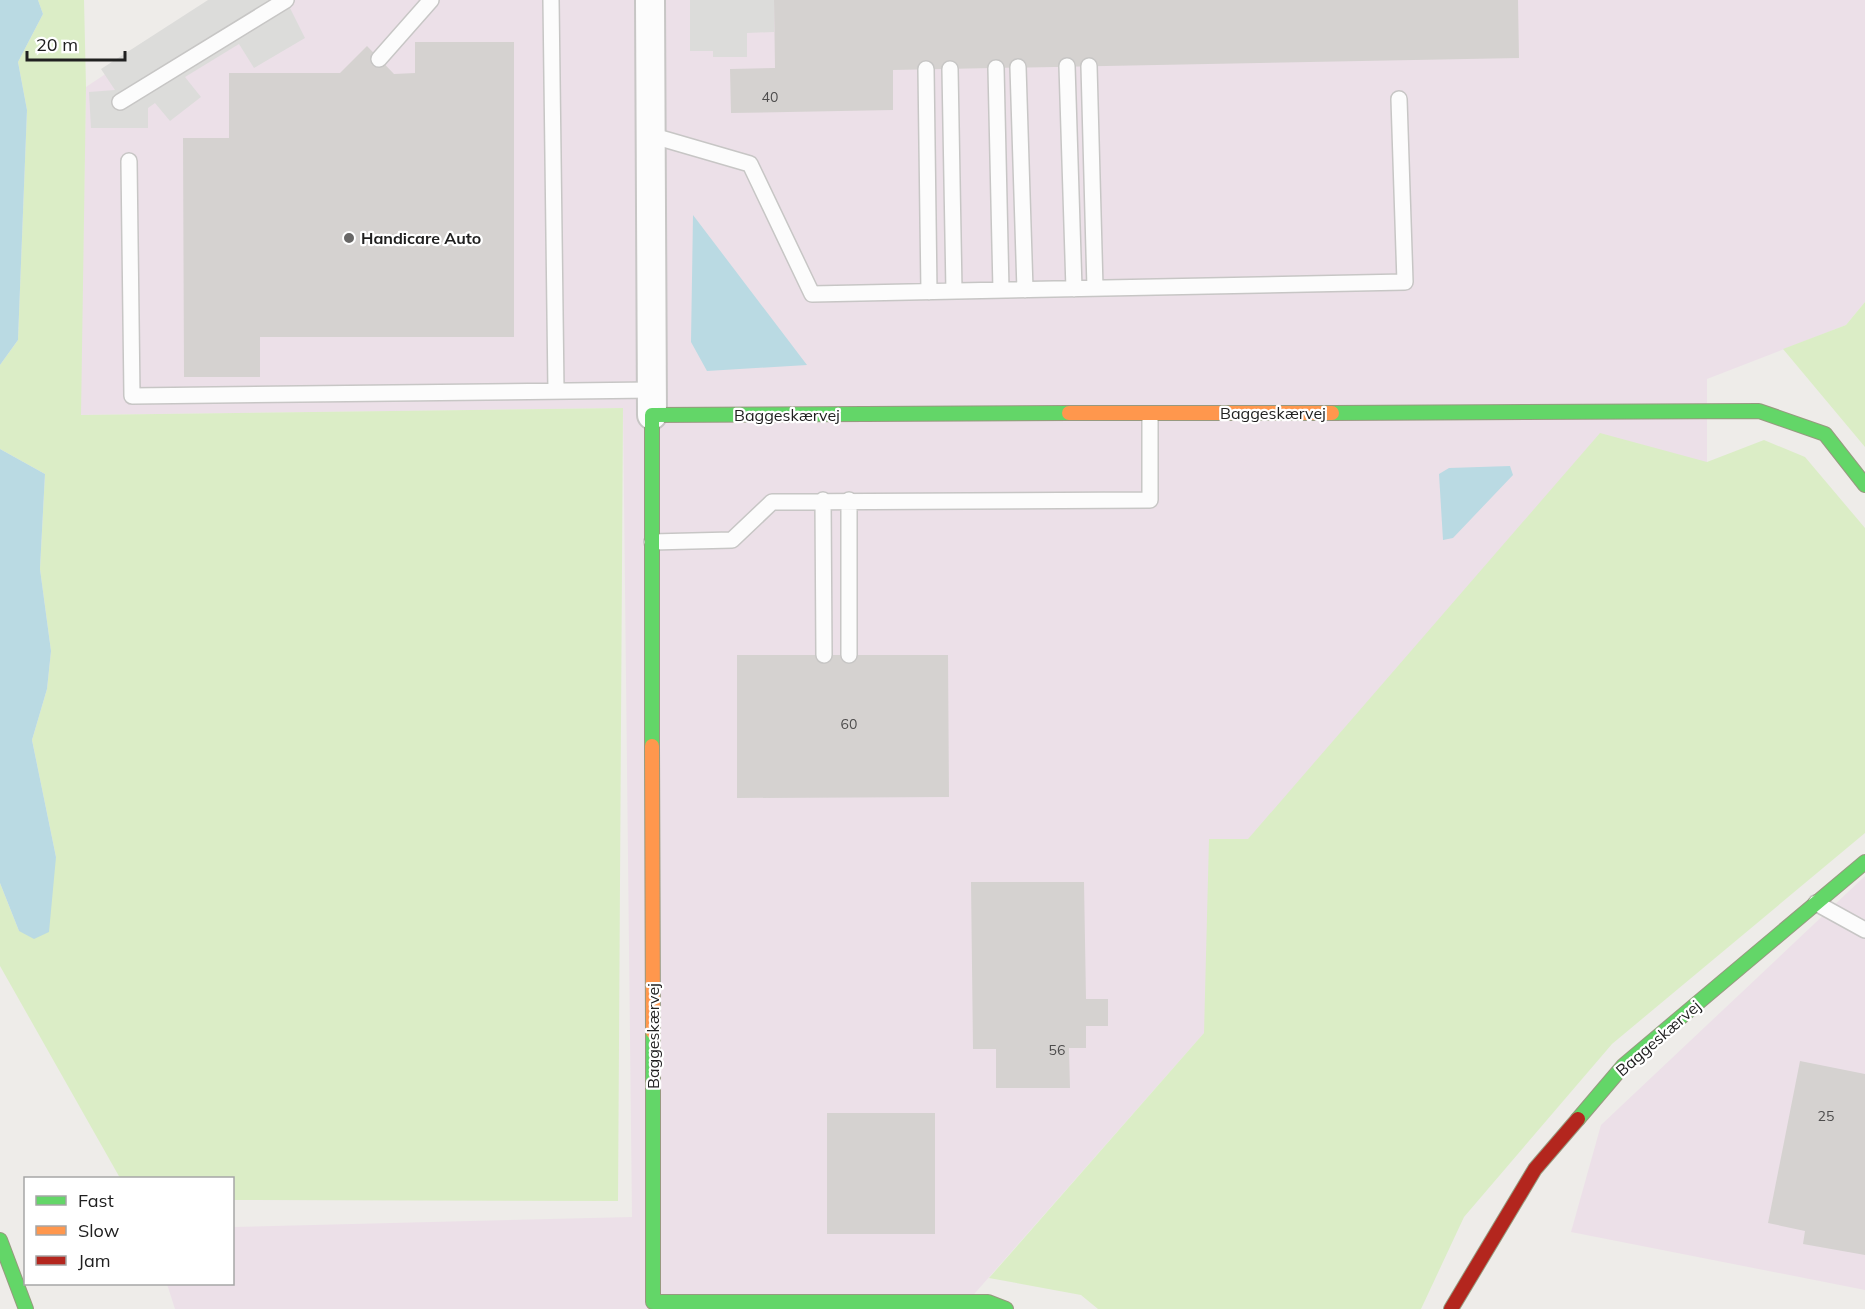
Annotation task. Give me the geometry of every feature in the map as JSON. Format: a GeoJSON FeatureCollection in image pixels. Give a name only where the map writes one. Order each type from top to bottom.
{"type":"FeatureCollection","features":[{"type":"Feature","properties":{"kind":"main road","name":"Baggeskærvej"},"geometry":{"type":"LineString","coordinates":[[1006,1309],[988,1302],[688,1306],[653,1302],[652,402],[1150,414],[1759,411],[1825,434],[1865,485]]}},
{"type":"Feature","properties":{"kind":"main road","name":"Baggeskærvej"},"geometry":{"type":"LineString","coordinates":[[1451,1309],[1535,1169],[1624,1065],[1865,862]]}},
{"type":"Feature","properties":{"kind":"main road"},"geometry":{"type":"LineString","coordinates":[[0,1240],[26,1309]]}},
{"type":"Feature","properties":{"kind":"street","name":"Baggeskærvej"},"geometry":{"type":"LineString","coordinates":[[650,0],[652,402]]}},
{"type":"Feature","properties":{"kind":"lane"},"geometry":{"type":"LineString","coordinates":[[120,102],[286,0]]}},
{"type":"Feature","properties":{"kind":"lane"},"geometry":{"type":"LineString","coordinates":[[380,59],[431,0]]}},
{"type":"Feature","properties":{"kind":"lane"},"geometry":{"type":"LineString","coordinates":[[550,0],[556,391]]}},
{"type":"Feature","properties":{"kind":"lane"},"geometry":{"type":"LineString","coordinates":[[1067,66],[1074,289]]}},
{"type":"Feature","properties":{"kind":"lane"},"geometry":{"type":"LineString","coordinates":[[1089,66],[1095,288]]}},
{"type":"Feature","properties":{"kind":"lane"},"geometry":{"type":"LineString","coordinates":[[1018,67],[1025,290]]}},
{"type":"Feature","properties":{"kind":"lane"},"geometry":{"type":"LineString","coordinates":[[996,68],[1001,290]]}},
{"type":"Feature","properties":{"kind":"lane"},"geometry":{"type":"LineString","coordinates":[[926,69],[929,292]]}},
{"type":"Feature","properties":{"kind":"lane"},"geometry":{"type":"LineString","coordinates":[[950,69],[954,291]]}},
{"type":"Feature","properties":{"kind":"lane"},"geometry":{"type":"LineString","coordinates":[[650,135],[750,164],[812,294],[1405,282],[1399,99]]}},
{"type":"Feature","properties":{"kind":"lane"},"geometry":{"type":"LineString","coordinates":[[129,161],[132,396],[556,391],[652,402]]}},
{"type":"Feature","properties":{"kind":"lane"},"geometry":{"type":"LineString","coordinates":[[652,542],[732,540],[772,502],[1150,500],[1150,414]]}},
{"type":"Feature","properties":{"kind":"lane"},"geometry":{"type":"LineString","coordinates":[[823,500],[824,655]]}},
{"type":"Feature","properties":{"kind":"lane"},"geometry":{"type":"LineString","coordinates":[[849,500],[849,655]]}},
{"type":"Feature","properties":{"kind":"lane"},"geometry":{"type":"LineString","coordinates":[[1816,903],[1865,930]]}},
{"type":"Feature","properties":{"kind":"shaded area"},"geometry":{"type":"Polygon","coordinates":[[[208,0],[286,0],[305,38],[254,68],[239,44],[185,77],[201,97],[170,121],[155,103],[148,108],[148,128],[91,128],[89,92],[115,90],[101,69],[208,0]]]}},
{"type":"Feature","properties":{"kind":"shaded area"},"geometry":{"type":"Polygon","coordinates":[[[216,0],[1865,0],[1865,302],[1846,325],[1707,379],[1707,462],[961,1309],[175,1309],[167,1285],[234,1285],[234,1227],[632,1217],[623,408],[80,415],[86,87],[216,0]]]}},
{"type":"Feature","properties":{"kind":"shaded area"},"geometry":{"type":"Polygon","coordinates":[[[690,0],[774,0],[774,32],[747,33],[747,57],[713,57],[713,51],[690,51],[690,0]]]}},
{"type":"Feature","properties":{"kind":"shaded area"},"geometry":{"type":"Polygon","coordinates":[[[1865,876],[1865,1290],[1571,1232],[1601,1125],[1865,876]]]}},
{"type":"Feature","properties":{"kind":"green space"},"geometry":{"type":"Polygon","coordinates":[[[38,0],[84,0],[86,87],[81,415],[623,408],[618,1201],[234,1200],[234,1177],[119,1177],[0,966],[0,883],[19,931],[56,857],[32,740],[47,689],[51,651],[40,569],[45,474],[0,449],[0,365],[18,340],[27,110],[18,62],[43,14],[38,0]]]}},
{"type":"Feature","properties":{"kind":"green space"},"geometry":{"type":"Polygon","coordinates":[[[1865,302],[1865,447],[1783,349],[1846,325],[1865,302]]]}},
{"type":"Feature","properties":{"kind":"green space"},"geometry":{"type":"Polygon","coordinates":[[[1600,433],[1707,462],[1764,440],[1805,457],[1865,528],[1865,833],[1612,1044],[1464,1217],[1421,1309],[1098,1309],[1081,1295],[989,1278],[1204,1033],[1209,839],[1248,839],[1600,433]]]}},
{"type":"Feature","properties":{"kind":"water"},"geometry":{"type":"Polygon","coordinates":[[[0,0],[38,0],[43,14],[18,62],[27,110],[18,340],[0,365],[0,0]]]}},
{"type":"Feature","properties":{"kind":"water"},"geometry":{"type":"Polygon","coordinates":[[[693,215],[807,365],[707,371],[691,342],[693,215]]]}},
{"type":"Feature","properties":{"kind":"water"},"geometry":{"type":"Polygon","coordinates":[[[0,449],[45,474],[40,569],[51,651],[47,689],[32,740],[56,857],[49,932],[34,939],[19,931],[0,883],[0,449]]]}},
{"type":"Feature","properties":{"kind":"water"},"geometry":{"type":"Polygon","coordinates":[[[1510,466],[1513,475],[1453,538],[1443,540],[1439,474],[1449,468],[1510,466]]]}},
{"type":"Feature","properties":{"kind":"building"},"geometry":{"type":"Polygon","coordinates":[[[774,0],[1518,0],[1519,58],[893,70],[893,110],[731,113],[730,69],[775,68],[774,0]]]}},
{"type":"Feature","properties":{"kind":"building","name":"Handicare Auto"},"geometry":{"type":"Polygon","coordinates":[[[415,42],[514,42],[514,337],[260,337],[260,377],[184,377],[183,138],[229,138],[229,73],[340,73],[367,46],[394,74],[415,73],[415,42]]]}},
{"type":"Feature","properties":{"kind":"building"},"geometry":{"type":"Polygon","coordinates":[[[737,655],[948,655],[949,797],[737,798],[737,655]]]}},
{"type":"Feature","properties":{"kind":"building"},"geometry":{"type":"Polygon","coordinates":[[[971,882],[1084,882],[1086,999],[1108,999],[1108,1026],[1086,1026],[1086,1048],[1069,1048],[1070,1088],[996,1088],[996,1049],[973,1049],[971,882]]]}},
{"type":"Feature","properties":{"kind":"building"},"geometry":{"type":"Polygon","coordinates":[[[1800,1061],[1865,1074],[1865,1255],[1803,1244],[1805,1231],[1768,1223],[1800,1061]]]}},
{"type":"Feature","properties":{"kind":"building"},"geometry":{"type":"Polygon","coordinates":[[[827,1113],[935,1113],[935,1234],[827,1234],[827,1113]]]}},
{"type":"Feature","properties":{"kind":"traffic: fast"},"geometry":{"type":"LineString","coordinates":[[1332,413],[1759,411],[1825,434],[1865,485]]}},
{"type":"Feature","properties":{"kind":"traffic: fast"},"geometry":{"type":"LineString","coordinates":[[652,746],[652,415],[1069,413]]}},
{"type":"Feature","properties":{"kind":"traffic: fast"},"geometry":{"type":"LineString","coordinates":[[1578,1119],[1624,1065],[1865,862]]}},
{"type":"Feature","properties":{"kind":"traffic: fast"},"geometry":{"type":"LineString","coordinates":[[653,1032],[653,1302],[988,1302],[1006,1309]]}},
{"type":"Feature","properties":{"kind":"traffic: fast"},"geometry":{"type":"LineString","coordinates":[[0,1240],[26,1309]]}},
{"type":"Feature","properties":{"kind":"traffic: slow"},"geometry":{"type":"LineString","coordinates":[[1069,413],[1332,413]]}},
{"type":"Feature","properties":{"kind":"traffic: slow"},"geometry":{"type":"LineString","coordinates":[[652,746],[653,1032]]}},
{"type":"Feature","properties":{"kind":"traffic: jam"},"geometry":{"type":"LineString","coordinates":[[1451,1309],[1535,1169],[1578,1119]]}},
{"type":"Feature","properties":{"kind":"place","name":"Handicare Auto"},"geometry":{"type":"Point","coordinates":[349,238]}}]}
